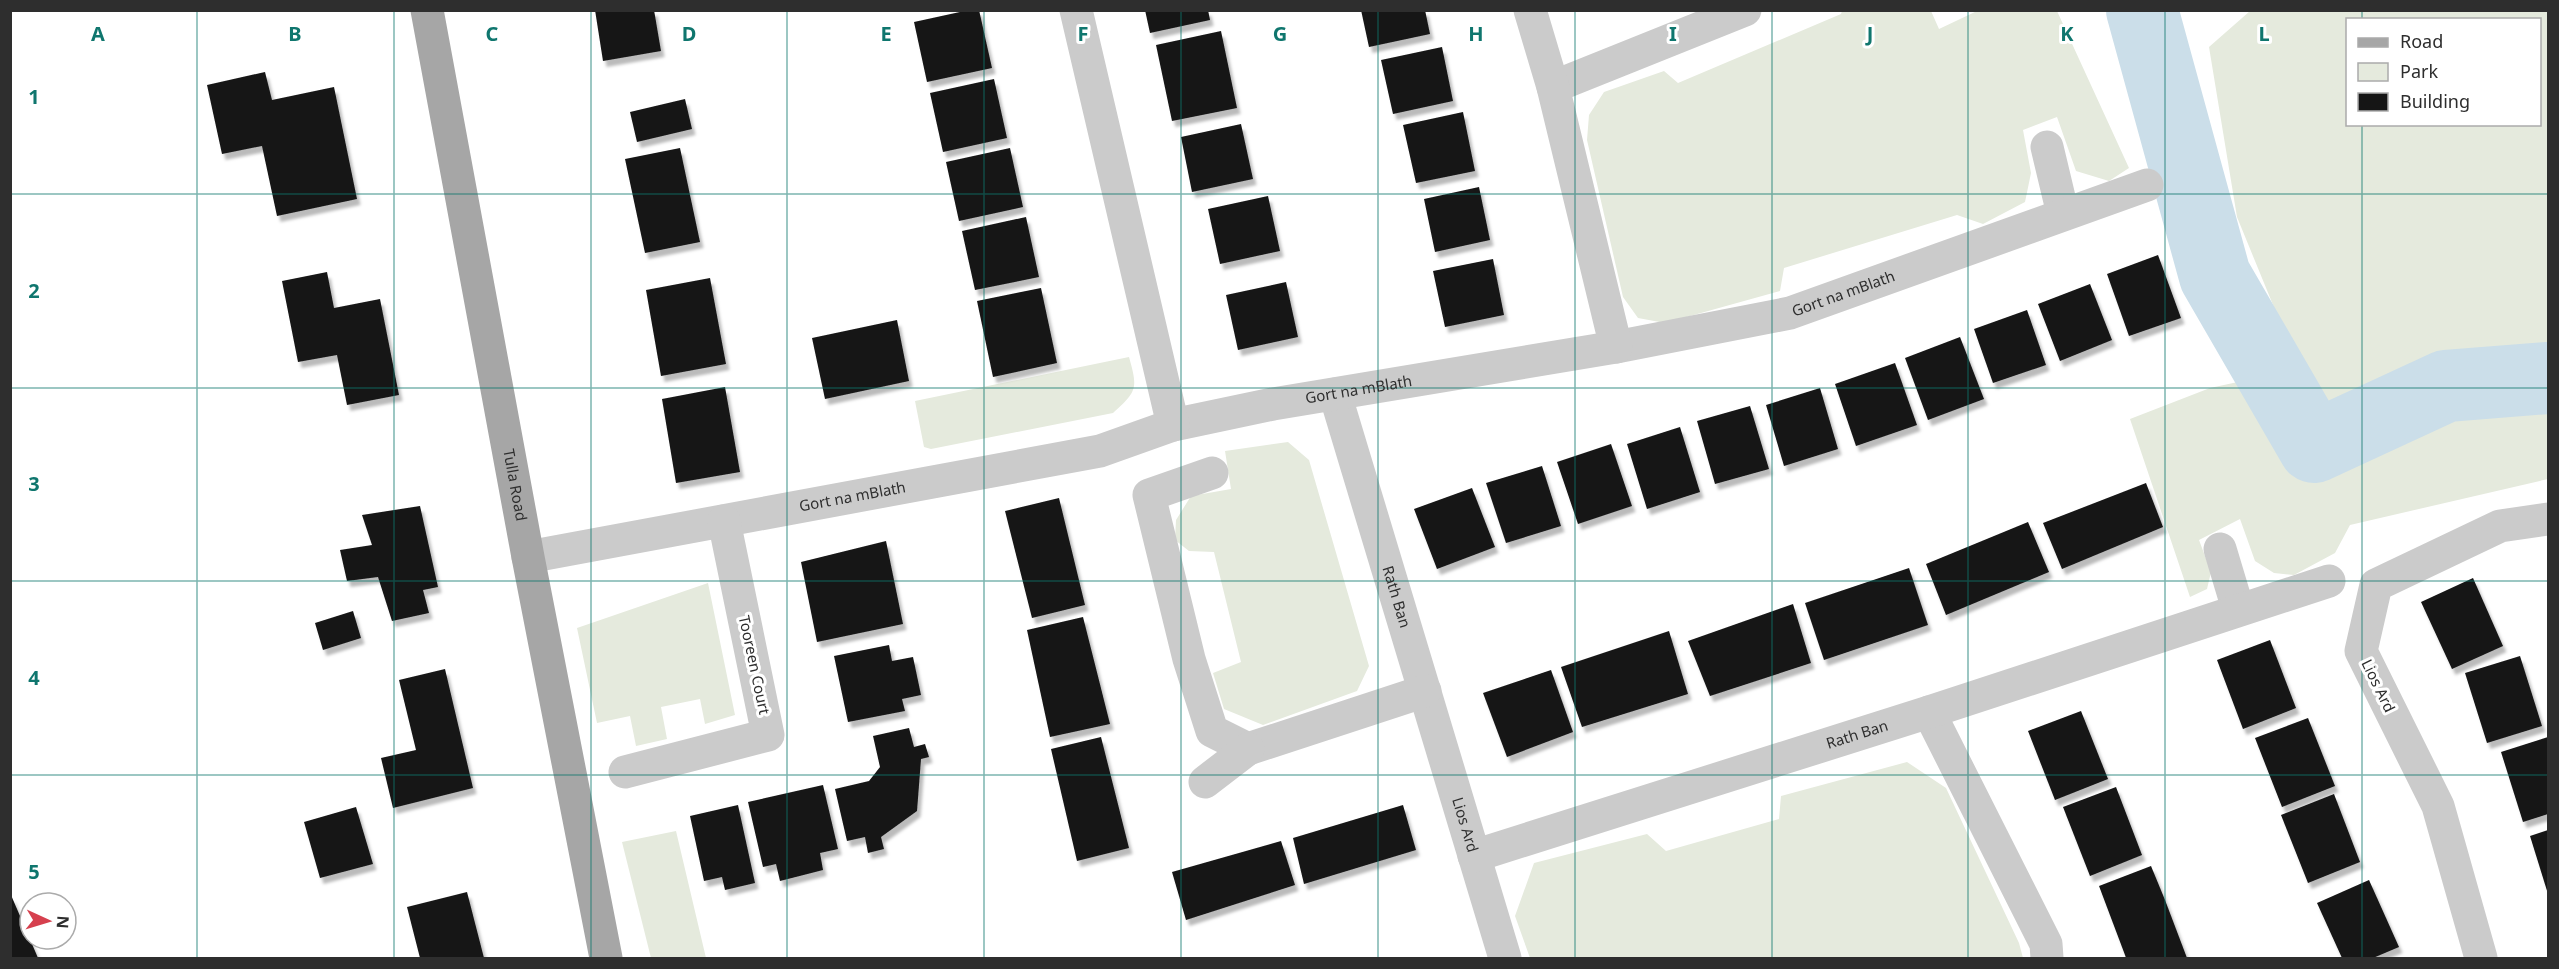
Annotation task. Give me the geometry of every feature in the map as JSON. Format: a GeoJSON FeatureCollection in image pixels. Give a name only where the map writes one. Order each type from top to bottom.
{"type":"FeatureCollection","features":[{"type":"Feature","properties":{"kind":"main road","name":"Tulla Road"},"geometry":{"type":"LineString","coordinates":[[427,10],[528,556],[606,958]]}},
{"type":"Feature","properties":{"kind":"street"},"geometry":{"type":"LineString","coordinates":[[1076,10],[1173,424]]}},
{"type":"Feature","properties":{"kind":"street"},"geometry":{"type":"LineString","coordinates":[[1530,10],[1553,87],[1616,347]]}},
{"type":"Feature","properties":{"kind":"street"},"geometry":{"type":"LineString","coordinates":[[1553,87],[1745,10]]}},
{"type":"Feature","properties":{"kind":"street"},"geometry":{"type":"LineString","coordinates":[[2047,147],[2063,214]]}},
{"type":"Feature","properties":{"kind":"street","name":"Gort na mBlath"},"geometry":{"type":"LineString","coordinates":[[528,556],[1100,451],[1173,424],[1335,394],[1616,347],[1790,313],[2147,185]]}},
{"type":"Feature","properties":{"kind":"street","name":"Rath Ban"},"geometry":{"type":"LineString","coordinates":[[1335,394],[1425,691]]}},
{"type":"Feature","properties":{"kind":"street"},"geometry":{"type":"LineString","coordinates":[[1212,473],[1149,495],[1189,659],[1212,731],[1248,749]]}},
{"type":"Feature","properties":{"kind":"street","name":"Lios Ard"},"geometry":{"type":"LineString","coordinates":[[2481,958],[2438,806],[2361,651],[2376,585],[2500,526],[2548,519]]}},
{"type":"Feature","properties":{"kind":"street","name":"Tooreen Court"},"geometry":{"type":"LineString","coordinates":[[625,772],[768,735],[724,521]]}},
{"type":"Feature","properties":{"kind":"street"},"geometry":{"type":"LineString","coordinates":[[2220,549],[2238,609]]}},
{"type":"Feature","properties":{"kind":"street","name":"Rath Ban"},"geometry":{"type":"LineString","coordinates":[[1474,856],[1929,712],[2238,609],[2330,581]]}},
{"type":"Feature","properties":{"kind":"street"},"geometry":{"type":"LineString","coordinates":[[1205,782],[1248,749],[1425,691]]}},
{"type":"Feature","properties":{"kind":"street","name":"Lios Ard"},"geometry":{"type":"LineString","coordinates":[[1425,691],[1505,958]]}},
{"type":"Feature","properties":{"kind":"street"},"geometry":{"type":"LineString","coordinates":[[1929,712],[2046,944],[2047,958]]}},
{"type":"Feature","properties":{"kind":"green space"},"geometry":{"type":"Polygon","coordinates":[[[1842,11],[1931,11],[1939,29],[1977,11],[2057,11],[2129,168],[2109,181],[2076,171],[2057,117],[2023,130],[2031,173],[2025,202],[1983,224],[1957,215],[1784,268],[1780,291],[1665,323],[1638,318],[1623,297],[1587,140],[1589,115],[1604,92],[1664,71],[1678,83],[1841,14],[1842,11]]]}},
{"type":"Feature","properties":{"kind":"green space"},"geometry":{"type":"Polygon","coordinates":[[[2250,11],[2548,11],[2548,479],[2350,525],[2335,553],[2294,575],[2274,573],[2255,561],[2240,519],[2199,540],[2211,572],[2207,589],[2190,597],[2130,419],[2210,388],[2247,380],[2265,425],[2314,405],[2237,217],[2209,47],[2250,11]]]}},
{"type":"Feature","properties":{"kind":"green space"},"geometry":{"type":"Polygon","coordinates":[[[1129,357],[1134,376],[1133,389],[1113,413],[931,449],[924,447],[915,401],[1129,357]]]}},
{"type":"Feature","properties":{"kind":"green space"},"geometry":{"type":"Polygon","coordinates":[[[1288,442],[1309,460],[1369,666],[1357,691],[1263,725],[1224,709],[1213,673],[1241,662],[1214,552],[1189,551],[1175,540],[1176,520],[1191,496],[1231,489],[1225,451],[1288,442]]]}},
{"type":"Feature","properties":{"kind":"green space"},"geometry":{"type":"Polygon","coordinates":[[[708,583],[735,715],[705,724],[700,699],[661,707],[667,739],[636,746],[630,716],[597,723],[577,628],[708,583]]]}},
{"type":"Feature","properties":{"kind":"green space"},"geometry":{"type":"Polygon","coordinates":[[[1907,762],[1946,788],[2019,943],[2023,958],[1530,958],[1515,916],[1534,863],[1647,834],[1666,851],[1779,819],[1781,796],[1907,762]]]}},
{"type":"Feature","properties":{"kind":"green space"},"geometry":{"type":"Polygon","coordinates":[[[676,831],[706,958],[651,958],[622,842],[676,831]]]}},
{"type":"Feature","properties":{"kind":"building"},"geometry":{"type":"Polygon","coordinates":[[[595,10],[654,10],[661,51],[603,61],[595,10]]]}},
{"type":"Feature","properties":{"kind":"building"},"geometry":{"type":"Polygon","coordinates":[[[969,10],[979,10],[992,68],[927,82],[914,22],[969,10]]]}},
{"type":"Feature","properties":{"kind":"building"},"geometry":{"type":"Polygon","coordinates":[[[1145,10],[1208,10],[1210,20],[1150,33],[1145,10]]]}},
{"type":"Feature","properties":{"kind":"building"},"geometry":{"type":"Polygon","coordinates":[[[1361,10],[1425,10],[1430,34],[1369,47],[1361,10]]]}},
{"type":"Feature","properties":{"kind":"building"},"geometry":{"type":"Polygon","coordinates":[[[1221,31],[1237,108],[1172,121],[1156,45],[1221,31]]]}},
{"type":"Feature","properties":{"kind":"building"},"geometry":{"type":"Polygon","coordinates":[[[1442,47],[1453,101],[1393,114],[1381,60],[1442,47]]]}},
{"type":"Feature","properties":{"kind":"building"},"geometry":{"type":"Polygon","coordinates":[[[265,72],[272,100],[334,87],[357,199],[277,216],[262,146],[222,154],[207,85],[265,72]]]}},
{"type":"Feature","properties":{"kind":"building"},"geometry":{"type":"Polygon","coordinates":[[[994,79],[1007,138],[943,152],[930,93],[994,79]]]}},
{"type":"Feature","properties":{"kind":"building"},"geometry":{"type":"Polygon","coordinates":[[[685,99],[692,129],[637,142],[630,112],[685,99]]]}},
{"type":"Feature","properties":{"kind":"building"},"geometry":{"type":"Polygon","coordinates":[[[1463,112],[1475,171],[1416,183],[1403,125],[1463,112]]]}},
{"type":"Feature","properties":{"kind":"building"},"geometry":{"type":"Polygon","coordinates":[[[1241,124],[1253,179],[1192,192],[1181,137],[1241,124]]]}},
{"type":"Feature","properties":{"kind":"building"},"geometry":{"type":"Polygon","coordinates":[[[680,148],[700,242],[645,253],[625,159],[680,148]]]}},
{"type":"Feature","properties":{"kind":"building"},"geometry":{"type":"Polygon","coordinates":[[[1010,148],[1023,207],[959,221],[946,162],[1010,148]]]}},
{"type":"Feature","properties":{"kind":"building"},"geometry":{"type":"Polygon","coordinates":[[[1479,187],[1490,240],[1435,252],[1424,199],[1479,187]]]}},
{"type":"Feature","properties":{"kind":"building"},"geometry":{"type":"Polygon","coordinates":[[[1268,196],[1280,251],[1220,264],[1208,209],[1268,196]]]}},
{"type":"Feature","properties":{"kind":"building"},"geometry":{"type":"Polygon","coordinates":[[[1026,217],[1039,277],[975,290],[962,231],[1026,217]]]}},
{"type":"Feature","properties":{"kind":"building"},"geometry":{"type":"Polygon","coordinates":[[[2158,255],[2181,318],[2129,336],[2107,274],[2158,255]]]}},
{"type":"Feature","properties":{"kind":"building"},"geometry":{"type":"Polygon","coordinates":[[[1493,259],[1504,315],[1445,327],[1433,271],[1493,259]]]}},
{"type":"Feature","properties":{"kind":"building"},"geometry":{"type":"Polygon","coordinates":[[[327,272],[334,308],[380,299],[399,395],[347,405],[337,355],[298,362],[282,281],[327,272]]]}},
{"type":"Feature","properties":{"kind":"building"},"geometry":{"type":"Polygon","coordinates":[[[710,278],[726,364],[661,376],[646,290],[710,278]]]}},
{"type":"Feature","properties":{"kind":"building"},"geometry":{"type":"Polygon","coordinates":[[[1286,282],[1298,337],[1238,350],[1226,295],[1286,282]]]}},
{"type":"Feature","properties":{"kind":"building"},"geometry":{"type":"Polygon","coordinates":[[[2090,284],[2112,340],[2060,361],[2038,304],[2090,284]]]}},
{"type":"Feature","properties":{"kind":"building"},"geometry":{"type":"Polygon","coordinates":[[[1041,288],[1057,363],[993,377],[977,301],[1041,288]]]}},
{"type":"Feature","properties":{"kind":"building"},"geometry":{"type":"Polygon","coordinates":[[[2027,310],[2046,365],[1993,383],[1974,329],[2027,310]]]}},
{"type":"Feature","properties":{"kind":"building"},"geometry":{"type":"Polygon","coordinates":[[[897,320],[909,381],[825,399],[812,338],[897,320]]]}},
{"type":"Feature","properties":{"kind":"building"},"geometry":{"type":"Polygon","coordinates":[[[1960,337],[1984,399],[1928,420],[1905,358],[1960,337]]]}},
{"type":"Feature","properties":{"kind":"building"},"geometry":{"type":"Polygon","coordinates":[[[1895,363],[1917,425],[1856,446],[1835,384],[1895,363]]]}},
{"type":"Feature","properties":{"kind":"building"},"geometry":{"type":"Polygon","coordinates":[[[725,387],[740,472],[676,483],[662,399],[725,387]]]}},
{"type":"Feature","properties":{"kind":"building"},"geometry":{"type":"Polygon","coordinates":[[[1820,388],[1838,449],[1784,466],[1766,405],[1820,388]]]}},
{"type":"Feature","properties":{"kind":"building"},"geometry":{"type":"Polygon","coordinates":[[[1750,406],[1769,469],[1715,484],[1697,421],[1750,406]]]}},
{"type":"Feature","properties":{"kind":"building"},"geometry":{"type":"Polygon","coordinates":[[[1680,427],[1700,492],[1647,509],[1627,444],[1680,427]]]}},
{"type":"Feature","properties":{"kind":"building"},"geometry":{"type":"Polygon","coordinates":[[[1611,444],[1632,506],[1578,524],[1557,462],[1611,444]]]}},
{"type":"Feature","properties":{"kind":"building"},"geometry":{"type":"Polygon","coordinates":[[[1542,466],[1561,526],[1506,543],[1486,483],[1542,466]]]}},
{"type":"Feature","properties":{"kind":"building"},"geometry":{"type":"Polygon","coordinates":[[[2146,483],[2163,527],[2062,569],[2043,523],[2146,483]]]}},
{"type":"Feature","properties":{"kind":"building"},"geometry":{"type":"Polygon","coordinates":[[[1472,488],[1495,547],[1437,569],[1414,509],[1472,488]]]}},
{"type":"Feature","properties":{"kind":"building"},"geometry":{"type":"Polygon","coordinates":[[[1059,498],[1085,605],[1032,618],[1005,511],[1059,498]]]}},
{"type":"Feature","properties":{"kind":"building"},"geometry":{"type":"Polygon","coordinates":[[[420,506],[438,587],[423,590],[429,613],[392,621],[378,577],[347,581],[340,550],[372,545],[362,515],[420,506]]]}},
{"type":"Feature","properties":{"kind":"building"},"geometry":{"type":"Polygon","coordinates":[[[2028,522],[2049,572],[1946,615],[1926,564],[2028,522]]]}},
{"type":"Feature","properties":{"kind":"building"},"geometry":{"type":"Polygon","coordinates":[[[886,541],[903,624],[817,642],[801,562],[886,541]]]}},
{"type":"Feature","properties":{"kind":"building"},"geometry":{"type":"Polygon","coordinates":[[[1909,568],[1928,625],[1824,660],[1805,603],[1909,568]]]}},
{"type":"Feature","properties":{"kind":"building"},"geometry":{"type":"Polygon","coordinates":[[[2473,578],[2503,646],[2452,669],[2421,602],[2473,578]]]}},
{"type":"Feature","properties":{"kind":"building"},"geometry":{"type":"Polygon","coordinates":[[[1793,604],[1811,663],[1710,696],[1688,641],[1793,604]]]}},
{"type":"Feature","properties":{"kind":"building"},"geometry":{"type":"Polygon","coordinates":[[[353,611],[361,638],[323,650],[315,623],[353,611]]]}},
{"type":"Feature","properties":{"kind":"building"},"geometry":{"type":"Polygon","coordinates":[[[1083,617],[1110,724],[1050,737],[1027,630],[1083,617]]]}},
{"type":"Feature","properties":{"kind":"building"},"geometry":{"type":"Polygon","coordinates":[[[1669,631],[1688,694],[1582,727],[1561,667],[1669,631]]]}},
{"type":"Feature","properties":{"kind":"building"},"geometry":{"type":"Polygon","coordinates":[[[2270,640],[2296,708],[2243,729],[2217,660],[2270,640]]]}},
{"type":"Feature","properties":{"kind":"building"},"geometry":{"type":"Polygon","coordinates":[[[889,645],[892,661],[913,657],[921,695],[902,699],[905,711],[848,722],[834,656],[889,645]]]}},
{"type":"Feature","properties":{"kind":"building"},"geometry":{"type":"Polygon","coordinates":[[[2520,656],[2542,726],[2487,743],[2465,673],[2520,656]]]}},
{"type":"Feature","properties":{"kind":"building"},"geometry":{"type":"Polygon","coordinates":[[[445,669],[473,788],[393,808],[381,758],[416,750],[399,680],[445,669]]]}},
{"type":"Feature","properties":{"kind":"building"},"geometry":{"type":"Polygon","coordinates":[[[1551,670],[1573,732],[1507,757],[1483,693],[1551,670]]]}},
{"type":"Feature","properties":{"kind":"building"},"geometry":{"type":"Polygon","coordinates":[[[2081,711],[2108,779],[2055,800],[2028,731],[2081,711]]]}},
{"type":"Feature","properties":{"kind":"building"},"geometry":{"type":"Polygon","coordinates":[[[2308,718],[2335,786],[2282,807],[2255,738],[2308,718]]]}},
{"type":"Feature","properties":{"kind":"building"},"geometry":{"type":"Polygon","coordinates":[[[909,728],[914,747],[925,744],[929,757],[921,759],[917,811],[881,837],[884,849],[868,853],[865,837],[847,841],[835,789],[869,781],[880,767],[873,736],[909,728]]]}},
{"type":"Feature","properties":{"kind":"building"},"geometry":{"type":"Polygon","coordinates":[[[1101,737],[1129,848],[1077,861],[1051,749],[1101,737]]]}},
{"type":"Feature","properties":{"kind":"building"},"geometry":{"type":"Polygon","coordinates":[[[2548,737],[2548,814],[2523,822],[2501,752],[2548,737]]]}},
{"type":"Feature","properties":{"kind":"building"},"geometry":{"type":"Polygon","coordinates":[[[823,785],[838,849],[820,853],[823,870],[780,881],[776,864],[763,867],[748,802],[823,785]]]}},
{"type":"Feature","properties":{"kind":"building"},"geometry":{"type":"Polygon","coordinates":[[[2116,787],[2142,855],[2090,876],[2063,807],[2116,787]]]}},
{"type":"Feature","properties":{"kind":"building"},"geometry":{"type":"Polygon","coordinates":[[[2334,794],[2360,862],[2308,883],[2281,815],[2334,794]]]}},
{"type":"Feature","properties":{"kind":"building"},"geometry":{"type":"Polygon","coordinates":[[[738,805],[755,883],[725,890],[722,877],[704,881],[690,816],[738,805]]]}},
{"type":"Feature","properties":{"kind":"building"},"geometry":{"type":"Polygon","coordinates":[[[1403,805],[1416,850],[1304,884],[1293,838],[1403,805]]]}},
{"type":"Feature","properties":{"kind":"building"},"geometry":{"type":"Polygon","coordinates":[[[356,807],[373,864],[320,878],[304,822],[356,807]]]}},
{"type":"Feature","properties":{"kind":"building"},"geometry":{"type":"Polygon","coordinates":[[[2548,830],[2548,894],[2530,836],[2548,830]]]}},
{"type":"Feature","properties":{"kind":"building"},"geometry":{"type":"Polygon","coordinates":[[[1281,841],[1295,885],[1186,920],[1172,872],[1281,841]]]}},
{"type":"Feature","properties":{"kind":"building"},"geometry":{"type":"Polygon","coordinates":[[[2151,866],[2187,958],[2126,958],[2099,886],[2151,866]]]}},
{"type":"Feature","properties":{"kind":"building"},"geometry":{"type":"Polygon","coordinates":[[[2369,880],[2399,947],[2373,958],[2342,958],[2317,903],[2369,880]]]}},
{"type":"Feature","properties":{"kind":"building"},"geometry":{"type":"Polygon","coordinates":[[[467,892],[484,958],[420,958],[407,907],[467,892]]]}},
{"type":"Feature","properties":{"kind":"building"},"geometry":{"type":"Polygon","coordinates":[[[11,895],[18,911],[18,951],[35,951],[38,958],[11,958],[11,895]]]}},
{"type":"Feature","properties":{"kind":"waterway"},"geometry":{"type":"LineString","coordinates":[[2142,10],[2215,276],[2314,447],[2446,386],[2548,378]]}}]}
